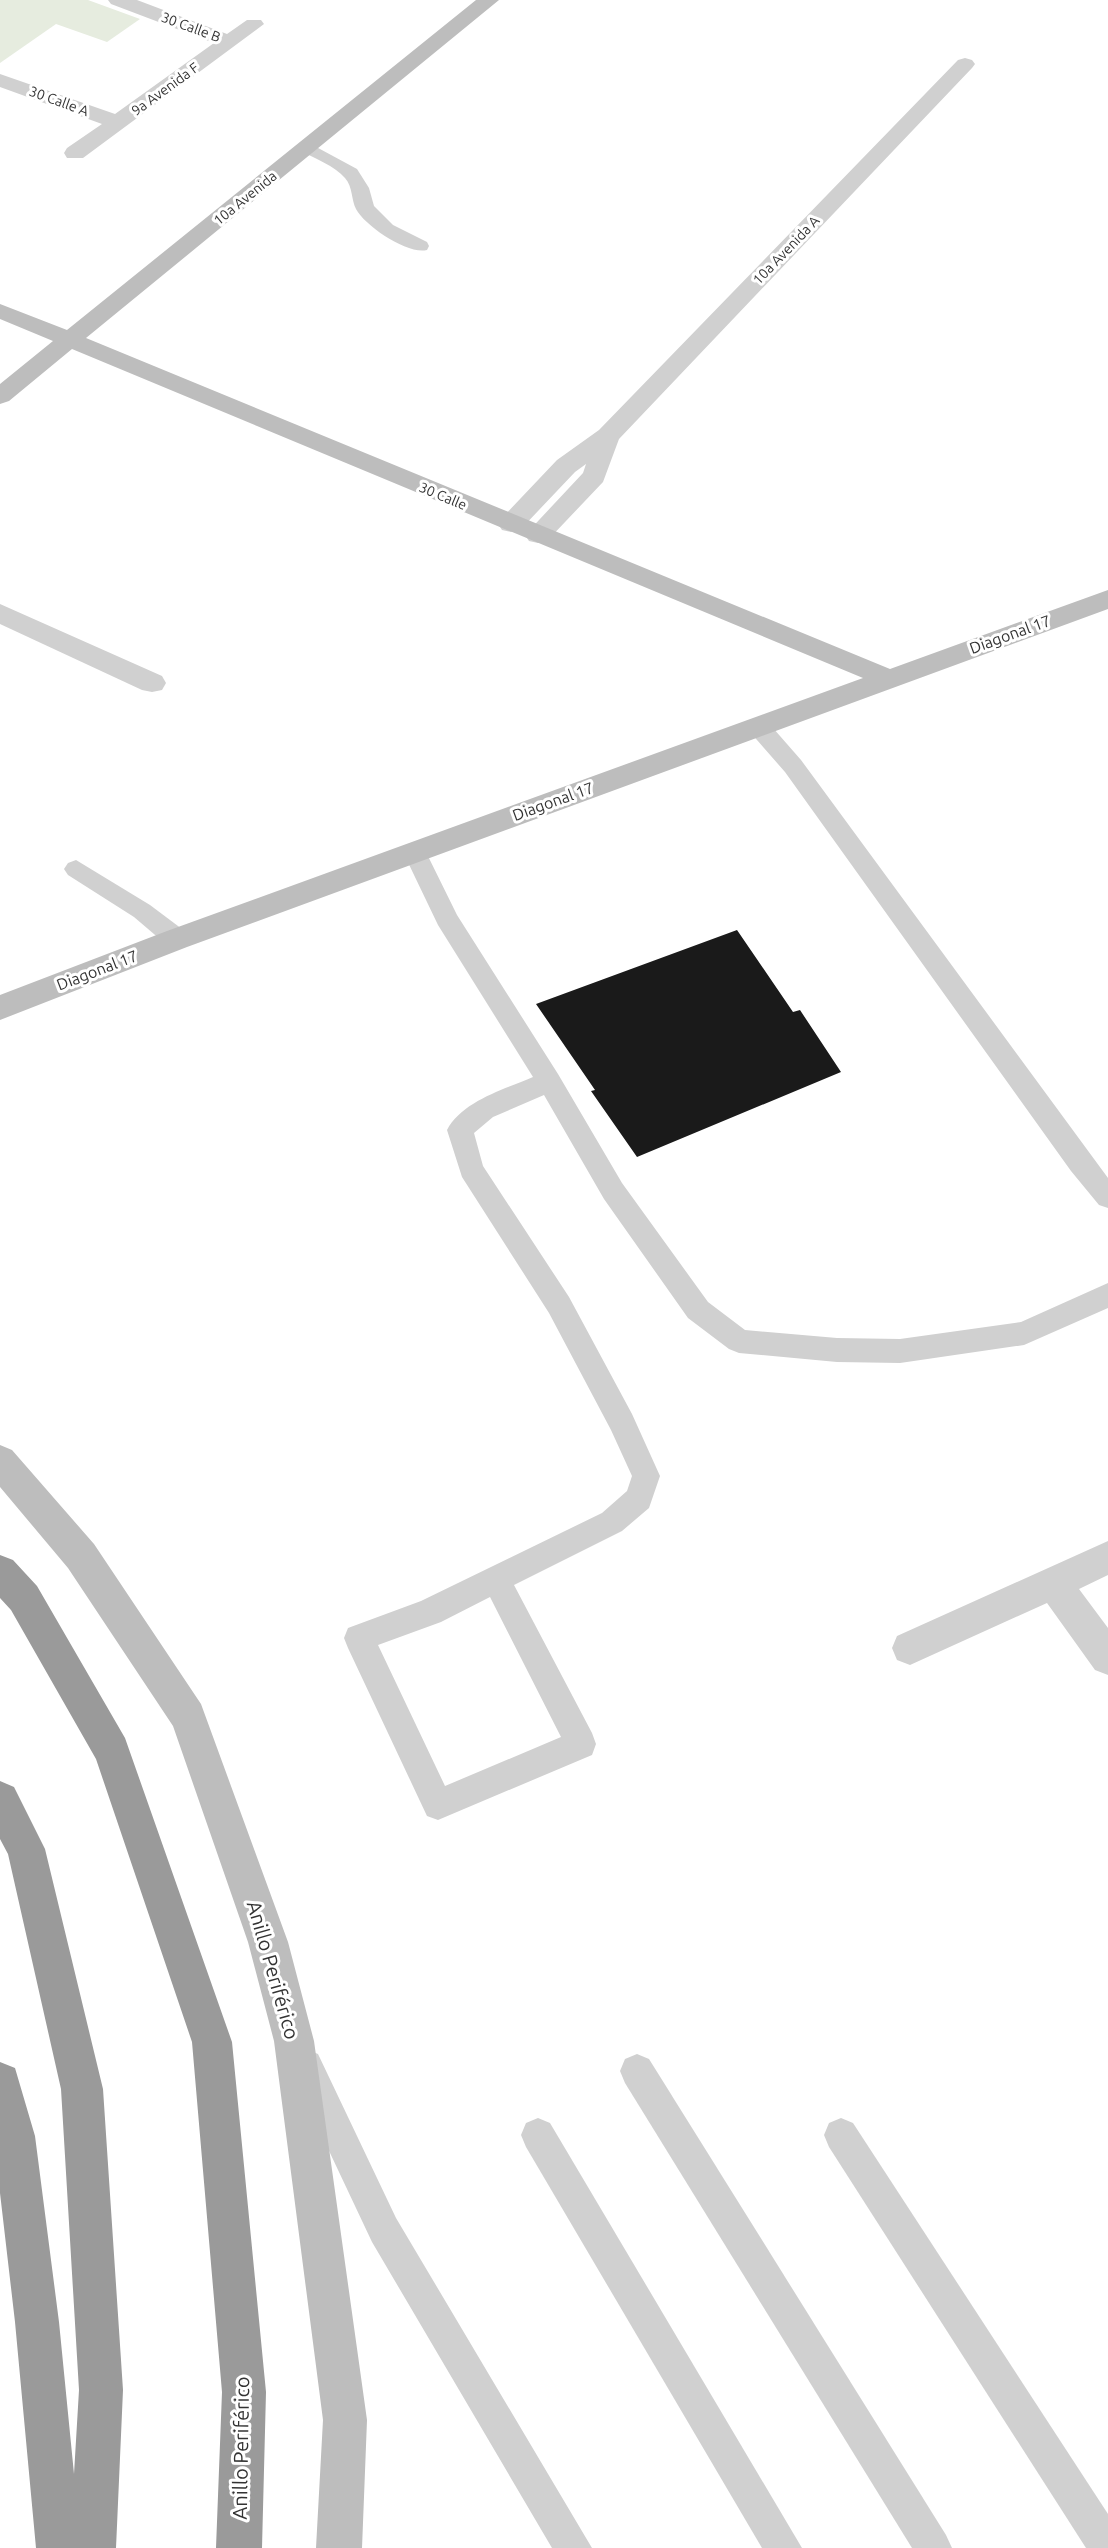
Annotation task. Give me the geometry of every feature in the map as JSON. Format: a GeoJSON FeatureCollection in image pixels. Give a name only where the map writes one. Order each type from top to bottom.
{"type":"FeatureCollection","features":[{"type":"Feature","properties":{"kind":"highway","name":"Anillo Periférico"},"geometry":{"type":"LineString","coordinates":[[0,1572],[24,1598],[112,1751],[212,2042],[244,2392],[239,2548]]}},
{"type":"Feature","properties":{"kind":"highway"},"geometry":{"type":"LineString","coordinates":[[0,1800],[26,1849],[82,2089],[101,2390],[93,2548]]}},
{"type":"Feature","properties":{"kind":"highway"},"geometry":{"type":"LineString","coordinates":[[0,2083],[15,2148],[37,2322],[59,2548]]}},
{"type":"Feature","properties":{"kind":"main road","name":"10a Avenida"},"geometry":{"type":"LineString","coordinates":[[0,396],[489,0]]}},
{"type":"Feature","properties":{"kind":"main road","name":"30 Calle"},"geometry":{"type":"LineString","coordinates":[[0,311],[887,678]]}},
{"type":"Feature","properties":{"kind":"main road","name":"Diagonal 17"},"geometry":{"type":"LineString","coordinates":[[0,1008],[177,939],[1108,599]]}},
{"type":"Feature","properties":{"kind":"main road","name":"Anillo Periférico"},"geometry":{"type":"LineString","coordinates":[[0,1461],[81,1556],[188,1717],[268,1942],[294,2041],[345,2420],[339,2548]]}},
{"type":"Feature","properties":{"kind":"street","name":"30 Calle B"},"geometry":{"type":"LineString","coordinates":[[118,0],[230,42]]}},
{"type":"Feature","properties":{"kind":"street","name":"9a Avenida F"},"geometry":{"type":"LineString","coordinates":[[75,153],[254,24]]}},
{"type":"Feature","properties":{"kind":"street","name":"10a Avenida A"},"geometry":{"type":"LineString","coordinates":[[512,524],[566,466],[608,436],[965,64]]}},
{"type":"Feature","properties":{"kind":"street","name":"30 Calle A"},"geometry":{"type":"LineString","coordinates":[[0,80],[118,122]]}},
{"type":"Feature","properties":{"kind":"street","name":"10a Avenida A"},"geometry":{"type":"LineString","coordinates":[[538,535],[594,476],[608,436]]}},
{"type":"Feature","properties":{"kind":"street"},"geometry":{"type":"LineString","coordinates":[[0,613],[152,682]]}},
{"type":"Feature","properties":{"kind":"street"},"geometry":{"type":"LineString","coordinates":[[910,1648],[1108,1558]]}},
{"type":"Feature","properties":{"kind":"street"},"geometry":{"type":"LineString","coordinates":[[1054,1583],[1108,1658]]}},
{"type":"Feature","properties":{"kind":"lane"},"geometry":{"type":"LineString","coordinates":[[307,147],[351,173],[360,188],[364,208],[386,229],[420,246]]}},
{"type":"Feature","properties":{"kind":"lane"},"geometry":{"type":"LineString","coordinates":[[758,726],[793,766],[1080,1163],[1108,1197]]}},
{"type":"Feature","properties":{"kind":"lane"},"geometry":{"type":"LineString","coordinates":[[415,852],[447,919],[549,1081],[613,1191],[698,1310],[739,1341],[837,1350],[900,1351],[1024,1334],[1108,1295]]}},
{"type":"Feature","properties":{"kind":"lane"},"geometry":{"type":"LineString","coordinates":[[76,869],[142,911],[177,939]]}},
{"type":"Feature","properties":{"kind":"lane"},"geometry":{"type":"LineString","coordinates":[[496,1580],[581,1744],[438,1805],[359,1638],[430,1612],[612,1522],[639,1499],[646,1476],[622,1423],[559,1305],[471,1169],[460,1130],[484,1110],[549,1081]]}},
{"type":"Feature","properties":{"kind":"lane"},"geometry":{"type":"LineString","coordinates":[[294,2041],[384,2230],[573,2548]]}},
{"type":"Feature","properties":{"kind":"lane"},"geometry":{"type":"LineString","coordinates":[[637,2071],[933,2548]]}},
{"type":"Feature","properties":{"kind":"lane"},"geometry":{"type":"LineString","coordinates":[[538,2135],[783,2548]]}},
{"type":"Feature","properties":{"kind":"lane"},"geometry":{"type":"LineString","coordinates":[[842,2135],[1108,2548]]}},
{"type":"Feature","properties":{"kind":"shaded area"},"geometry":{"type":"Polygon","coordinates":[[[0,0],[88,0],[140,19],[107,42],[56,24],[0,63],[0,0]]]}},
{"type":"Feature","properties":{"kind":"building"},"geometry":{"type":"Polygon","coordinates":[[[737,930],[793,1012],[800,1010],[841,1072],[637,1157],[591,1091],[595,1090],[536,1004],[737,930]]]}}]}
